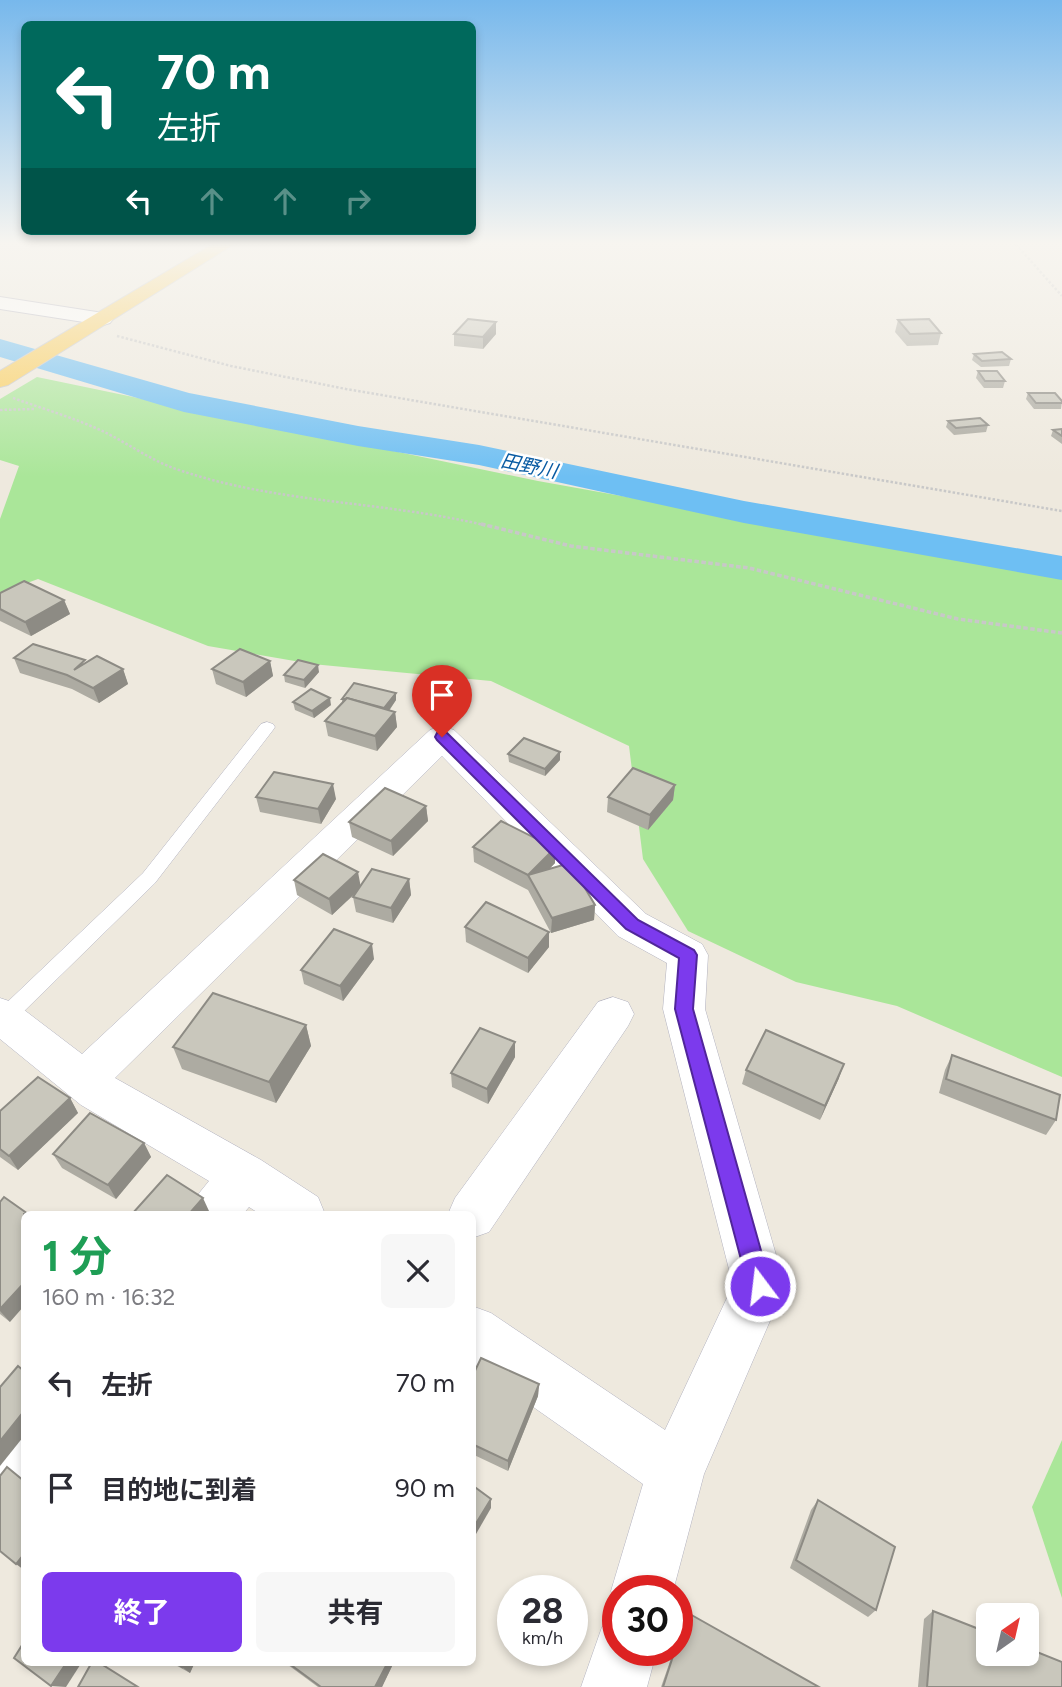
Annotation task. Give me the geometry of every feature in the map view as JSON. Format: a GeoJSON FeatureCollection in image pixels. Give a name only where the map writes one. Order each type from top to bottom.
{"type":"FeatureCollection","features":[{"type":"Feature","properties":{"kind":"highway"},"geometry":{"type":"LineString","coordinates":[[6,389],[101,320]]}},
{"type":"Feature","properties":{"kind":"street"},"geometry":{"type":"LineString","coordinates":[[62,320],[89,327]]}},
{"type":"Feature","properties":{"kind":"street"},"geometry":{"type":"LineString","coordinates":[[83,1080],[442,737],[632,925],[688,955],[684,1009],[760,1286],[676,1472],[647,1575]]}},
{"type":"Feature","properties":{"kind":"street"},"geometry":{"type":"LineString","coordinates":[[475,1211],[613,1014]]}},
{"type":"Feature","properties":{"kind":"street"},"geometry":{"type":"LineString","coordinates":[[2,1016],[97,1091],[244,1175],[297,1211]]}},
{"type":"Feature","properties":{"kind":"street"},"geometry":{"type":"LineString","coordinates":[[215,1211],[244,1175]]}},
{"type":"Feature","properties":{"kind":"street"},"geometry":{"type":"LineString","coordinates":[[476,1335],[676,1472]]}},
{"type":"Feature","properties":{"kind":"street"},"geometry":{"type":"LineString","coordinates":[[0,1481],[21,1454]]}},
{"type":"Feature","properties":{"kind":"street"},"geometry":{"type":"LineString","coordinates":[[614,1687],[620,1666]]}},
{"type":"Feature","properties":{"kind":"lane"},"geometry":{"type":"LineString","coordinates":[[2,1016],[149,878],[267,727]]}},
{"type":"Feature","properties":{"kind":"path"},"geometry":{"type":"LineString","coordinates":[[89,327],[205,361],[307,382],[752,458],[935,493],[1062,511]]}},
{"type":"Feature","properties":{"kind":"path"},"geometry":{"type":"LineString","coordinates":[[6,389],[39,409],[98,429],[177,470],[248,488],[356,506],[450,517],[571,546],[749,568],[958,619],[1062,633]]}},
{"type":"Feature","properties":{"kind":"path"},"geometry":{"type":"LineString","coordinates":[[0,410],[39,409]]}},
{"type":"Feature","properties":{"kind":"green space"},"geometry":{"type":"Polygon","coordinates":[[[37,377],[538,481],[1062,575],[1062,1077],[897,1006],[796,982],[688,931],[643,859],[629,746],[491,681],[312,664],[208,646],[38,579],[0,593],[0,519],[19,466],[0,460],[0,399],[37,377]]]}},
{"type":"Feature","properties":{"kind":"green space"},"geometry":{"type":"Polygon","coordinates":[[[1062,1440],[1062,1598],[1032,1507],[1062,1440]]]}},
{"type":"Feature","properties":{"kind":"building"},"geometry":{"type":"Polygon","coordinates":[[[467,320],[496,322],[483,337],[454,334],[467,320]]]}},
{"type":"Feature","properties":{"kind":"building"},"geometry":{"type":"Polygon","coordinates":[[[898,320],[930,320],[941,333],[910,334],[898,320]]]}},
{"type":"Feature","properties":{"kind":"building"},"geometry":{"type":"Polygon","coordinates":[[[1002,352],[1011,359],[982,361],[974,354],[1002,352]]]}},
{"type":"Feature","properties":{"kind":"building"},"geometry":{"type":"Polygon","coordinates":[[[978,371],[997,371],[1005,381],[985,381],[978,371]]]}},
{"type":"Feature","properties":{"kind":"building"},"geometry":{"type":"Polygon","coordinates":[[[1028,393],[1055,393],[1062,403],[1036,403],[1028,393]]]}},
{"type":"Feature","properties":{"kind":"building"},"geometry":{"type":"Polygon","coordinates":[[[980,418],[988,425],[956,428],[948,421],[980,418]]]}},
{"type":"Feature","properties":{"kind":"building"},"geometry":{"type":"Polygon","coordinates":[[[1062,429],[1062,436],[1053,430],[1062,429]]]}},
{"type":"Feature","properties":{"kind":"building"},"geometry":{"type":"Polygon","coordinates":[[[24,581],[64,600],[25,622],[0,609],[0,593],[24,581]]]}},
{"type":"Feature","properties":{"kind":"building"},"geometry":{"type":"Polygon","coordinates":[[[33,644],[85,660],[74,670],[97,656],[123,669],[93,688],[67,675],[14,658],[33,644]]]}},
{"type":"Feature","properties":{"kind":"building"},"geometry":{"type":"Polygon","coordinates":[[[240,649],[270,661],[243,682],[212,669],[240,649]]]}},
{"type":"Feature","properties":{"kind":"building"},"geometry":{"type":"Polygon","coordinates":[[[298,660],[318,665],[304,680],[284,675],[298,660]]]}},
{"type":"Feature","properties":{"kind":"building"},"geometry":{"type":"Polygon","coordinates":[[[354,683],[396,693],[384,708],[342,699],[354,683]]]}},
{"type":"Feature","properties":{"kind":"building"},"geometry":{"type":"Polygon","coordinates":[[[311,689],[330,698],[312,711],[293,702],[311,689]]]}},
{"type":"Feature","properties":{"kind":"building"},"geometry":{"type":"Polygon","coordinates":[[[347,698],[395,712],[375,736],[325,721],[347,698]]]}},
{"type":"Feature","properties":{"kind":"building"},"geometry":{"type":"Polygon","coordinates":[[[524,738],[560,752],[545,769],[508,754],[524,738]]]}},
{"type":"Feature","properties":{"kind":"building"},"geometry":{"type":"Polygon","coordinates":[[[633,768],[675,785],[650,815],[608,797],[633,768]]]}},
{"type":"Feature","properties":{"kind":"building"},"geometry":{"type":"Polygon","coordinates":[[[274,772],[333,784],[318,809],[256,797],[274,772]]]}},
{"type":"Feature","properties":{"kind":"building"},"geometry":{"type":"Polygon","coordinates":[[[385,788],[426,806],[391,841],[349,822],[385,788]]]}},
{"type":"Feature","properties":{"kind":"building"},"geometry":{"type":"Polygon","coordinates":[[[501,821],[555,848],[528,875],[473,847],[501,821]]]}},
{"type":"Feature","properties":{"kind":"building"},"geometry":{"type":"Polygon","coordinates":[[[323,854],[358,872],[329,899],[294,880],[323,854]]]}},
{"type":"Feature","properties":{"kind":"building"},"geometry":{"type":"Polygon","coordinates":[[[570,863],[595,905],[552,918],[528,875],[570,863]]]}},
{"type":"Feature","properties":{"kind":"building"},"geometry":{"type":"Polygon","coordinates":[[[372,869],[409,879],[391,908],[353,897],[372,869]]]}},
{"type":"Feature","properties":{"kind":"building"},"geometry":{"type":"Polygon","coordinates":[[[486,902],[549,932],[528,958],[465,927],[486,902]]]}},
{"type":"Feature","properties":{"kind":"building"},"geometry":{"type":"Polygon","coordinates":[[[334,929],[372,944],[340,986],[301,970],[334,929]]]}},
{"type":"Feature","properties":{"kind":"building"},"geometry":{"type":"Polygon","coordinates":[[[213,993],[306,1025],[269,1082],[173,1047],[213,993]]]}},
{"type":"Feature","properties":{"kind":"building"},"geometry":{"type":"Polygon","coordinates":[[[480,1028],[515,1042],[487,1089],[451,1073],[480,1028]]]}},
{"type":"Feature","properties":{"kind":"building"},"geometry":{"type":"Polygon","coordinates":[[[766,1030],[844,1064],[825,1106],[746,1070],[766,1030]]]}},
{"type":"Feature","properties":{"kind":"building"},"geometry":{"type":"Polygon","coordinates":[[[952,1055],[1060,1095],[1056,1120],[946,1079],[952,1055]]]}},
{"type":"Feature","properties":{"kind":"building"},"geometry":{"type":"Polygon","coordinates":[[[38,1077],[70,1098],[9,1156],[0,1149],[0,1111],[38,1077]]]}},
{"type":"Feature","properties":{"kind":"building"},"geometry":{"type":"Polygon","coordinates":[[[90,1113],[144,1143],[108,1185],[53,1154],[90,1113]]]}},
{"type":"Feature","properties":{"kind":"building"},"geometry":{"type":"Polygon","coordinates":[[[167,1175],[203,1198],[192,1211],[135,1211],[167,1175]]]}},
{"type":"Feature","properties":{"kind":"building"},"geometry":{"type":"Polygon","coordinates":[[[4,1197],[24,1211],[21,1211],[21,1286],[0,1309],[0,1202],[4,1197]]]}},
{"type":"Feature","properties":{"kind":"building"},"geometry":{"type":"Polygon","coordinates":[[[481,1358],[539,1384],[508,1461],[476,1446],[476,1369],[481,1358]]]}},
{"type":"Feature","properties":{"kind":"building"},"geometry":{"type":"Polygon","coordinates":[[[18,1366],[21,1368],[21,1415],[0,1441],[0,1387],[18,1366]]]}},
{"type":"Feature","properties":{"kind":"building"},"geometry":{"type":"Polygon","coordinates":[[[7,1467],[21,1479],[21,1558],[16,1564],[0,1551],[0,1476],[7,1467]]]}},
{"type":"Feature","properties":{"kind":"building"},"geometry":{"type":"Polygon","coordinates":[[[476,1488],[491,1499],[476,1523],[476,1488]]]}},
{"type":"Feature","properties":{"kind":"building"},"geometry":{"type":"Polygon","coordinates":[[[818,1500],[895,1547],[876,1610],[796,1560],[818,1500]]]}},
{"type":"Feature","properties":{"kind":"building"},"geometry":{"type":"Polygon","coordinates":[[[933,1611],[976,1628],[976,1666],[1040,1666],[1040,1653],[1062,1662],[1062,1687],[927,1687],[933,1611]]]}},
{"type":"Feature","properties":{"kind":"building"},"geometry":{"type":"Polygon","coordinates":[[[693,1616],[819,1687],[663,1687],[670,1666],[693,1666],[693,1616]]]}},
{"type":"Feature","properties":{"kind":"building"},"geometry":{"type":"Polygon","coordinates":[[[21,1647],[21,1663],[14,1658],[21,1647]]]}},
{"type":"Feature","properties":{"kind":"building"},"geometry":{"type":"Polygon","coordinates":[[[25,1666],[64,1666],[51,1686],[25,1666]]]}},
{"type":"Feature","properties":{"kind":"building"},"geometry":{"type":"Polygon","coordinates":[[[90,1666],[104,1666],[138,1687],[78,1687],[90,1666]]]}},
{"type":"Feature","properties":{"kind":"building"},"geometry":{"type":"Polygon","coordinates":[[[292,1666],[386,1666],[375,1687],[321,1687],[292,1666]]]}},
{"type":"Feature","properties":{"kind":"waterway","name":"田野川"},"geometry":{"type":"LineString","coordinates":[[0,348],[184,402],[358,436],[479,455],[744,512],[1062,568]]}},
{"type":"Feature","properties":{"kind":"route"},"geometry":{"type":"LineString","coordinates":[[442,737],[632,925],[688,955],[684,1009],[760,1286]]}}]}
